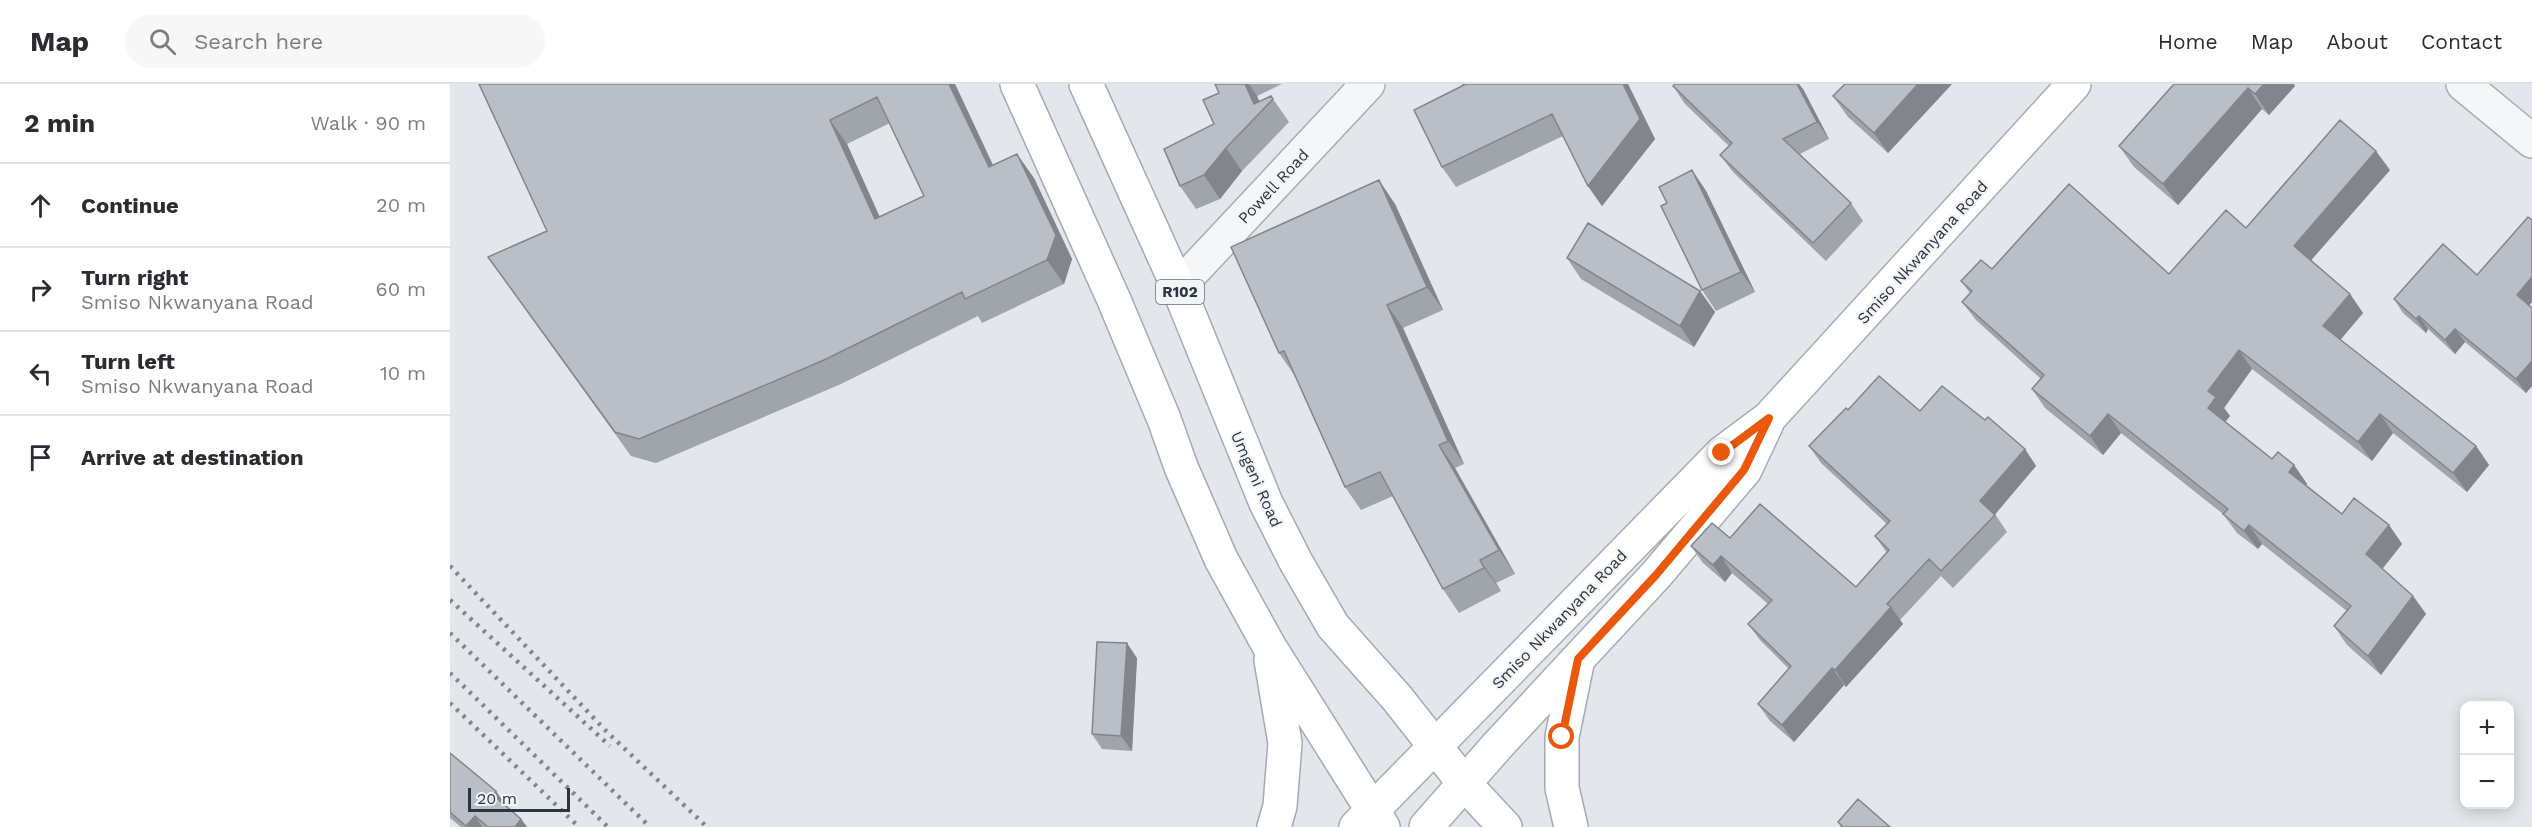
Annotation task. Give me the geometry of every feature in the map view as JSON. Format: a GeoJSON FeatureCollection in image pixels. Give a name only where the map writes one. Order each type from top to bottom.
{"type":"FeatureCollection","features":[{"type":"Feature","properties":{"kind":"main road"},"geometry":{"type":"LineString","coordinates":[[1017,84],[1123,320],[1164,418],[1181,467],[1221,559],[1370,821]]}},
{"type":"Feature","properties":{"kind":"main road","name":"Umgeni Road"},"geometry":{"type":"LineString","coordinates":[[1086,84],[1178,287],[1266,503],[1296,562],[1333,626],[1396,698],[1464,783],[1505,827]]}},
{"type":"Feature","properties":{"kind":"main road","name":"Smiso Nkwanyana Road"},"geometry":{"type":"LineString","coordinates":[[1370,821],[1433,746],[1722,453],[1769,418],[2074,84]]}},
{"type":"Feature","properties":{"kind":"main road","name":"Smiso Nkwanyana Road"},"geometry":{"type":"LineString","coordinates":[[1426,827],[1656,575],[1744,470],[1769,418]]}},
{"type":"Feature","properties":{"kind":"main road"},"geometry":{"type":"LineString","coordinates":[[1269,646],[1285,743],[1280,806],[1274,827]]}},
{"type":"Feature","properties":{"kind":"main road"},"geometry":{"type":"LineString","coordinates":[[1571,827],[1562,788],[1562,737],[1578,659]]}},
{"type":"Feature","properties":{"kind":"street","name":"Powell Road"},"geometry":{"type":"LineString","coordinates":[[1178,287],[1368,84]]}},
{"type":"Feature","properties":{"kind":"street"},"geometry":{"type":"LineString","coordinates":[[2463,84],[2532,141]]}},
{"type":"Feature","properties":{"kind":"building"},"geometry":{"type":"Polygon","coordinates":[[[479,84],[949,84],[989,167],[1017,154],[1056,235],[1047,260],[965,299],[962,292],[824,360],[639,439],[615,432],[488,257],[547,231],[479,84]],[[877,97],[830,120],[875,219],[924,196],[877,97]]]}},
{"type":"Feature","properties":{"kind":"building"},"geometry":{"type":"Polygon","coordinates":[[[1215,84],[1245,84],[1254,104],[1271,96],[1273,99],[1226,148],[1204,175],[1180,186],[1164,149],[1214,124],[1203,100],[1219,93],[1215,84]]]}},
{"type":"Feature","properties":{"kind":"building"},"geometry":{"type":"Polygon","coordinates":[[[1463,84],[1623,84],[1640,119],[1588,186],[1552,114],[1442,167],[1414,110],[1463,84]]]}},
{"type":"Feature","properties":{"kind":"building"},"geometry":{"type":"Polygon","coordinates":[[[1675,84],[1797,84],[1817,122],[1783,139],[1851,203],[1813,243],[1720,155],[1732,143],[1673,86],[1675,84]]]}},
{"type":"Feature","properties":{"kind":"building"},"geometry":{"type":"Polygon","coordinates":[[[1845,84],[1918,84],[1874,133],[1833,96],[1845,84]]]}},
{"type":"Feature","properties":{"kind":"building"},"geometry":{"type":"Polygon","coordinates":[[[2174,84],[2264,84],[2255,94],[2248,88],[2163,184],[2119,146],[2174,84]]]}},
{"type":"Feature","properties":{"kind":"building"},"geometry":{"type":"Polygon","coordinates":[[[2340,120],[2376,151],[2294,246],[2350,294],[2323,326],[2476,446],[2453,473],[2380,414],[2358,442],[2239,350],[2208,391],[2216,397],[2208,408],[2272,459],[2278,452],[2294,465],[2289,472],[2342,514],[2354,498],[2389,525],[2366,554],[2413,596],[2368,656],[2334,626],[2351,606],[2249,525],[2244,531],[2223,514],[2228,509],[2108,414],[2090,436],[2032,389],[2044,375],[1962,302],[1972,291],[1961,281],[1981,260],[1992,269],[2069,184],[2169,274],[2226,210],[2246,228],[2340,120]]]}},
{"type":"Feature","properties":{"kind":"building"},"geometry":{"type":"Polygon","coordinates":[[[1692,170],[1741,272],[1702,290],[1661,206],[1667,203],[1659,187],[1692,170]]]}},
{"type":"Feature","properties":{"kind":"building"},"geometry":{"type":"Polygon","coordinates":[[[1379,180],[1427,287],[1387,305],[1448,441],[1439,445],[1499,550],[1480,560],[1484,568],[1443,589],[1380,472],[1345,487],[1284,351],[1279,353],[1231,247],[1379,180]]]}},
{"type":"Feature","properties":{"kind":"building"},"geometry":{"type":"Polygon","coordinates":[[[2528,217],[2532,220],[2532,277],[2517,295],[2532,308],[2532,361],[2516,379],[2455,329],[2445,340],[2419,316],[2416,319],[2394,299],[2443,244],[2477,275],[2528,217]]]}},
{"type":"Feature","properties":{"kind":"building"},"geometry":{"type":"Polygon","coordinates":[[[1588,223],[1700,291],[1680,326],[1567,258],[1588,223]]]}},
{"type":"Feature","properties":{"kind":"building"},"geometry":{"type":"Polygon","coordinates":[[[1879,376],[1920,411],[1942,386],[1985,420],[1988,417],[2025,449],[1980,501],[1995,515],[1941,571],[1929,559],[1887,604],[1891,607],[1835,670],[1832,668],[1782,725],[1758,704],[1791,666],[1748,624],[1772,600],[1721,556],[1713,565],[1691,546],[1712,523],[1730,538],[1760,504],[1856,587],[1889,550],[1875,536],[1890,521],[1809,446],[1846,408],[1848,410],[1879,376]]]}},
{"type":"Feature","properties":{"kind":"building"},"geometry":{"type":"Polygon","coordinates":[[[1097,642],[1127,643],[1121,736],[1092,734],[1097,642]]]}},
{"type":"Feature","properties":{"kind":"building"},"geometry":{"type":"Polygon","coordinates":[[[450,753],[496,791],[493,795],[521,819],[515,827],[488,827],[475,816],[466,826],[450,812],[450,753]]]}},
{"type":"Feature","properties":{"kind":"building"},"geometry":{"type":"Polygon","coordinates":[[[1858,799],[1890,827],[1841,827],[1838,822],[1858,799]]]}},
{"type":"Feature","properties":{"kind":"railway"},"geometry":{"type":"LineString","coordinates":[[450,566],[606,731],[707,827]]}},
{"type":"Feature","properties":{"kind":"railway"},"geometry":{"type":"LineString","coordinates":[[450,600],[610,746]]}},
{"type":"Feature","properties":{"kind":"railway"},"geometry":{"type":"LineString","coordinates":[[450,633],[650,827]]}},
{"type":"Feature","properties":{"kind":"railway"},"geometry":{"type":"LineString","coordinates":[[450,673],[608,827]]}},
{"type":"Feature","properties":{"kind":"railway"},"geometry":{"type":"LineString","coordinates":[[450,703],[579,827]]}},
{"type":"Feature","properties":{"kind":"route"},"geometry":{"type":"LineString","coordinates":[[1562,737],[1578,659],[1656,575],[1744,470],[1769,418],[1722,453]]}}]}
